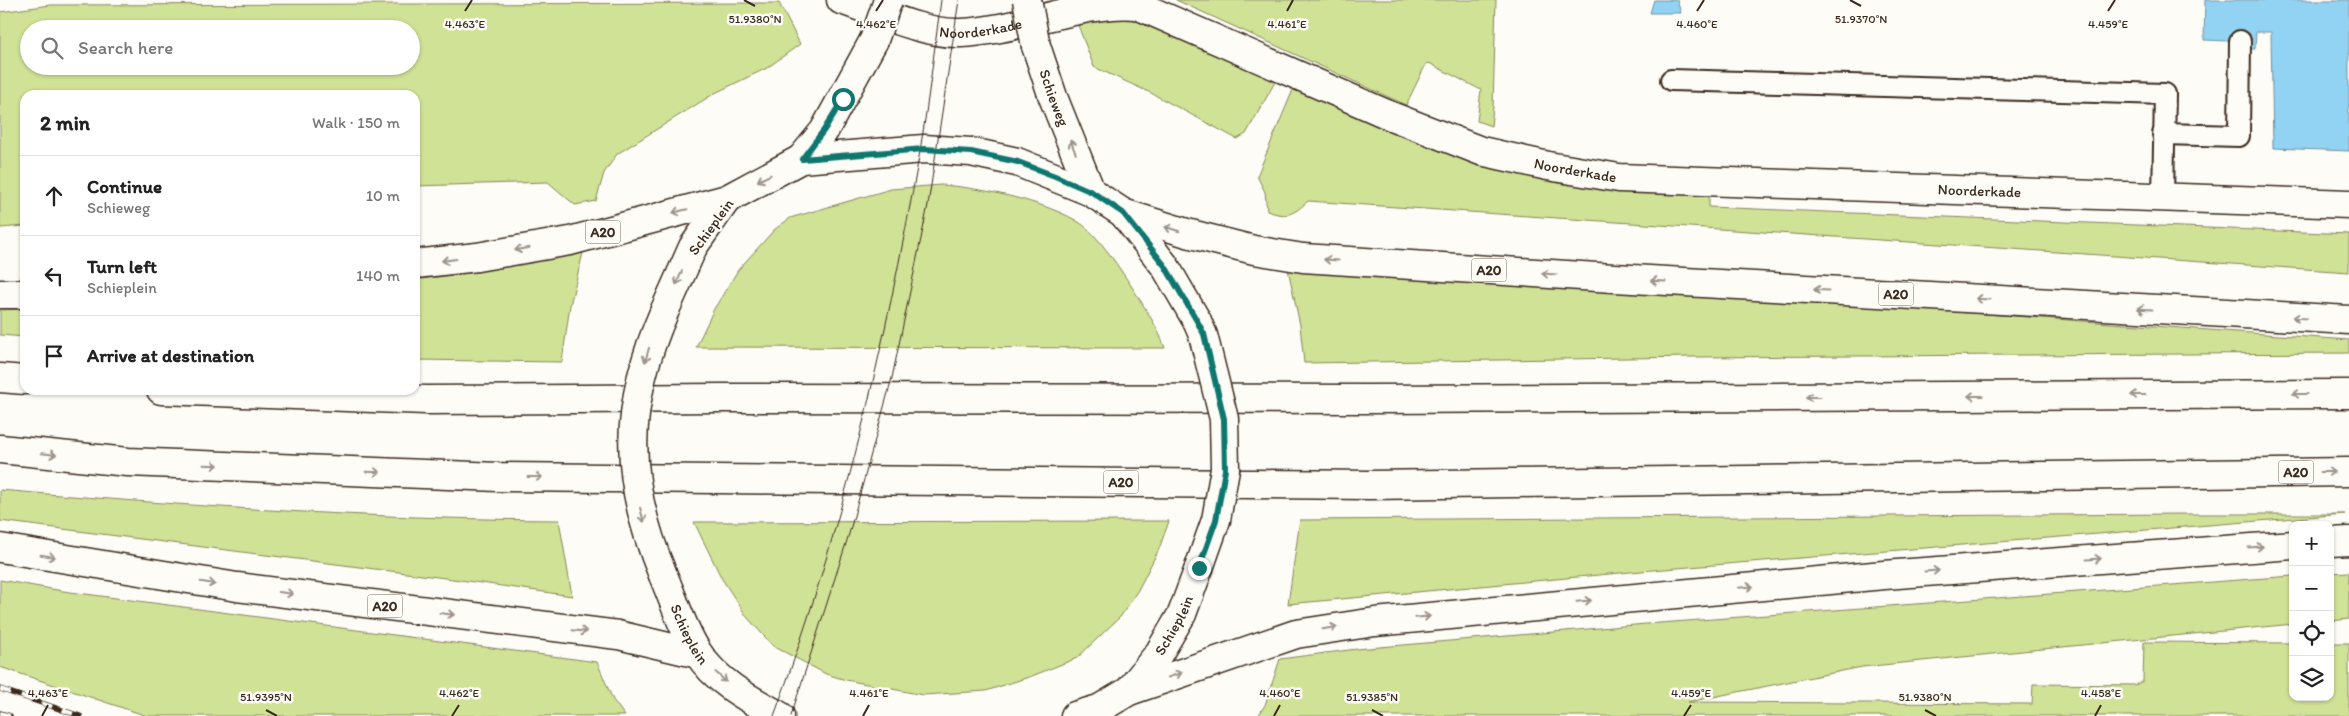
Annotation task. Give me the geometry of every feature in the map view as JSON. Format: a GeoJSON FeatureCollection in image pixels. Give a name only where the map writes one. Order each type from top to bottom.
{"type":"FeatureCollection","features":[{"type":"Feature","properties":{"kind":"main road","name":"Noorderkade"},"geometry":{"type":"LineString","coordinates":[[840,0],[919,26],[946,33],[959,34],[1113,3],[1137,5],[1391,116],[1481,150],[1548,166],[1610,176],[2349,204]]}},
{"type":"Feature","properties":{"kind":"main road"},"geometry":{"type":"LineString","coordinates":[[802,159],[824,130],[874,40],[888,0]]}},
{"type":"Feature","properties":{"kind":"main road","name":"Schieweg"},"geometry":{"type":"LineString","coordinates":[[1027,0],[1036,46],[1053,96],[1092,192]]}},
{"type":"Feature","properties":{"kind":"main road","name":"Schieplein"},"geometry":{"type":"LineString","coordinates":[[780,716],[740,692],[720,676],[698,654],[663,575],[648,539],[638,500],[633,462],[633,432],[639,383],[650,345],[693,247],[727,199],[802,159],[924,149],[971,152],[1018,162],[1092,192],[1123,213],[1165,266],[1204,334],[1224,419],[1225,470],[1216,520],[1182,614],[1159,653],[1129,691],[1099,709],[1075,716]]}},
{"type":"Feature","properties":{"kind":"main road","name":"A20"},"geometry":{"type":"LineString","coordinates":[[420,263],[477,257],[570,241],[727,199]]}},
{"type":"Feature","properties":{"kind":"main road","name":"A20"},"geometry":{"type":"LineString","coordinates":[[1123,213],[1244,248],[1302,258],[1607,278],[2349,320]]}},
{"type":"Feature","properties":{"kind":"main road"},"geometry":{"type":"LineString","coordinates":[[0,294],[20,294]]}},
{"type":"Feature","properties":{"kind":"main road"},"geometry":{"type":"LineString","coordinates":[[0,378],[20,380]]}},
{"type":"Feature","properties":{"kind":"main road"},"geometry":{"type":"LineString","coordinates":[[293,395],[426,400],[711,398],[1381,399],[2349,394]]}},
{"type":"Feature","properties":{"kind":"main road","name":"A20"},"geometry":{"type":"LineString","coordinates":[[0,449],[128,462],[507,477],[1369,485],[2349,472]]}},
{"type":"Feature","properties":{"kind":"main road"},"geometry":{"type":"LineString","coordinates":[[2334,542],[2349,541]]}},
{"type":"Feature","properties":{"kind":"main road"},"geometry":{"type":"LineString","coordinates":[[1129,691],[1296,634],[1375,622],[1874,576],[2289,545]]}},
{"type":"Feature","properties":{"kind":"main road","name":"A20"},"geometry":{"type":"LineString","coordinates":[[0,548],[237,587],[618,635],[698,654]]}},
{"type":"Feature","properties":{"kind":"lane"},"geometry":{"type":"LineString","coordinates":[[2163,134],[2239,136],[2240,41]]}},
{"type":"Feature","properties":{"kind":"lane"},"geometry":{"type":"LineString","coordinates":[[1671,80],[2165,94],[2163,197]]}},
{"type":"Feature","properties":{"kind":"green space"},"geometry":{"type":"Polygon","coordinates":[[[1176,0],[1496,0],[1491,126],[1477,121],[1481,90],[1429,63],[1426,64],[1406,105],[1176,0]]]}},
{"type":"Feature","properties":{"kind":"green space"},"geometry":{"type":"Polygon","coordinates":[[[779,3],[800,44],[767,68],[715,93],[617,154],[604,173],[596,201],[575,205],[548,182],[420,186],[420,90],[20,90],[20,226],[0,228],[0,12],[51,5],[779,3]]]}},
{"type":"Feature","properties":{"kind":"green space"},"geometry":{"type":"Polygon","coordinates":[[[1071,7],[1112,7],[1231,58],[1275,82],[1246,134],[1237,139],[1151,93],[1094,67],[1071,7]]]}},
{"type":"Feature","properties":{"kind":"green space"},"geometry":{"type":"Polygon","coordinates":[[[1295,85],[1624,191],[1709,196],[1709,207],[2349,234],[2349,272],[1308,201],[1294,212],[1285,215],[1267,211],[1265,192],[1257,176],[1295,85]]]}},
{"type":"Feature","properties":{"kind":"green space"},"geometry":{"type":"Polygon","coordinates":[[[941,185],[976,189],[1019,198],[1060,212],[1089,230],[1106,249],[1130,284],[1158,331],[1165,348],[696,347],[714,309],[738,270],[774,230],[790,218],[891,189],[941,185]]]}},
{"type":"Feature","properties":{"kind":"green space"},"geometry":{"type":"Polygon","coordinates":[[[585,245],[570,305],[562,362],[420,360],[420,279],[469,273],[585,245]]]}},
{"type":"Feature","properties":{"kind":"green space"},"geometry":{"type":"Polygon","coordinates":[[[1288,269],[1438,275],[2349,340],[2349,353],[1692,357],[1304,363],[1300,325],[1288,269]]]}},
{"type":"Feature","properties":{"kind":"green space"},"geometry":{"type":"Polygon","coordinates":[[[20,309],[20,337],[0,335],[0,310],[20,309]]]}},
{"type":"Feature","properties":{"kind":"green space"},"geometry":{"type":"Polygon","coordinates":[[[0,490],[279,511],[559,520],[572,596],[0,521],[0,490]]]}},
{"type":"Feature","properties":{"kind":"green space"},"geometry":{"type":"Polygon","coordinates":[[[2345,514],[1652,570],[1288,604],[1300,520],[2345,514]]]}},
{"type":"Feature","properties":{"kind":"green space"},"geometry":{"type":"Polygon","coordinates":[[[1169,521],[1159,549],[1138,590],[1121,616],[1077,658],[1032,676],[986,691],[923,695],[846,680],[826,674],[773,646],[747,617],[722,579],[694,522],[1169,521]]]}},
{"type":"Feature","properties":{"kind":"green space"},"geometry":{"type":"Polygon","coordinates":[[[2349,572],[2349,619],[2334,621],[2334,573],[2349,572]]]}},
{"type":"Feature","properties":{"kind":"green space"},"geometry":{"type":"Polygon","coordinates":[[[2289,576],[2289,624],[1862,667],[1688,702],[2032,704],[2033,684],[2135,685],[2143,681],[2144,642],[2289,643],[2289,701],[2334,701],[2334,643],[2349,643],[2349,716],[1258,716],[1265,705],[1280,659],[1357,649],[1646,624],[2289,576]]]}},
{"type":"Feature","properties":{"kind":"green space"},"geometry":{"type":"Polygon","coordinates":[[[0,580],[63,591],[597,662],[613,700],[625,716],[147,716],[0,667],[0,580]]]}},
{"type":"Feature","properties":{"kind":"water"},"geometry":{"type":"Polygon","coordinates":[[[1654,0],[1677,0],[1681,13],[1650,13],[1654,0]]]}},
{"type":"Feature","properties":{"kind":"water"},"geometry":{"type":"Polygon","coordinates":[[[2205,0],[2349,0],[2349,151],[2273,148],[2271,32],[2256,32],[2255,49],[2229,49],[2229,41],[2204,40],[2205,0]]]}},
{"type":"Feature","properties":{"kind":"tram line"},"geometry":{"type":"LineString","coordinates":[[774,716],[820,579],[859,439],[876,369],[919,157],[941,0]]}},
{"type":"Feature","properties":{"kind":"tram line"},"geometry":{"type":"LineString","coordinates":[[791,716],[849,534],[892,378],[928,205],[959,0]]}},
{"type":"Feature","properties":{"kind":"railway"},"geometry":{"type":"LineString","coordinates":[[0,689],[80,716]]}},
{"type":"Feature","properties":{"kind":"railway"},"geometry":{"type":"LineString","coordinates":[[0,713],[10,716]]}},
{"type":"Feature","properties":{"kind":"route"},"geometry":{"type":"LineString","coordinates":[[843,99],[824,130],[802,159],[924,149],[971,152],[1018,162],[1092,192],[1123,213],[1165,266],[1204,334],[1224,419],[1225,470],[1216,520],[1199,568]]}}]}
